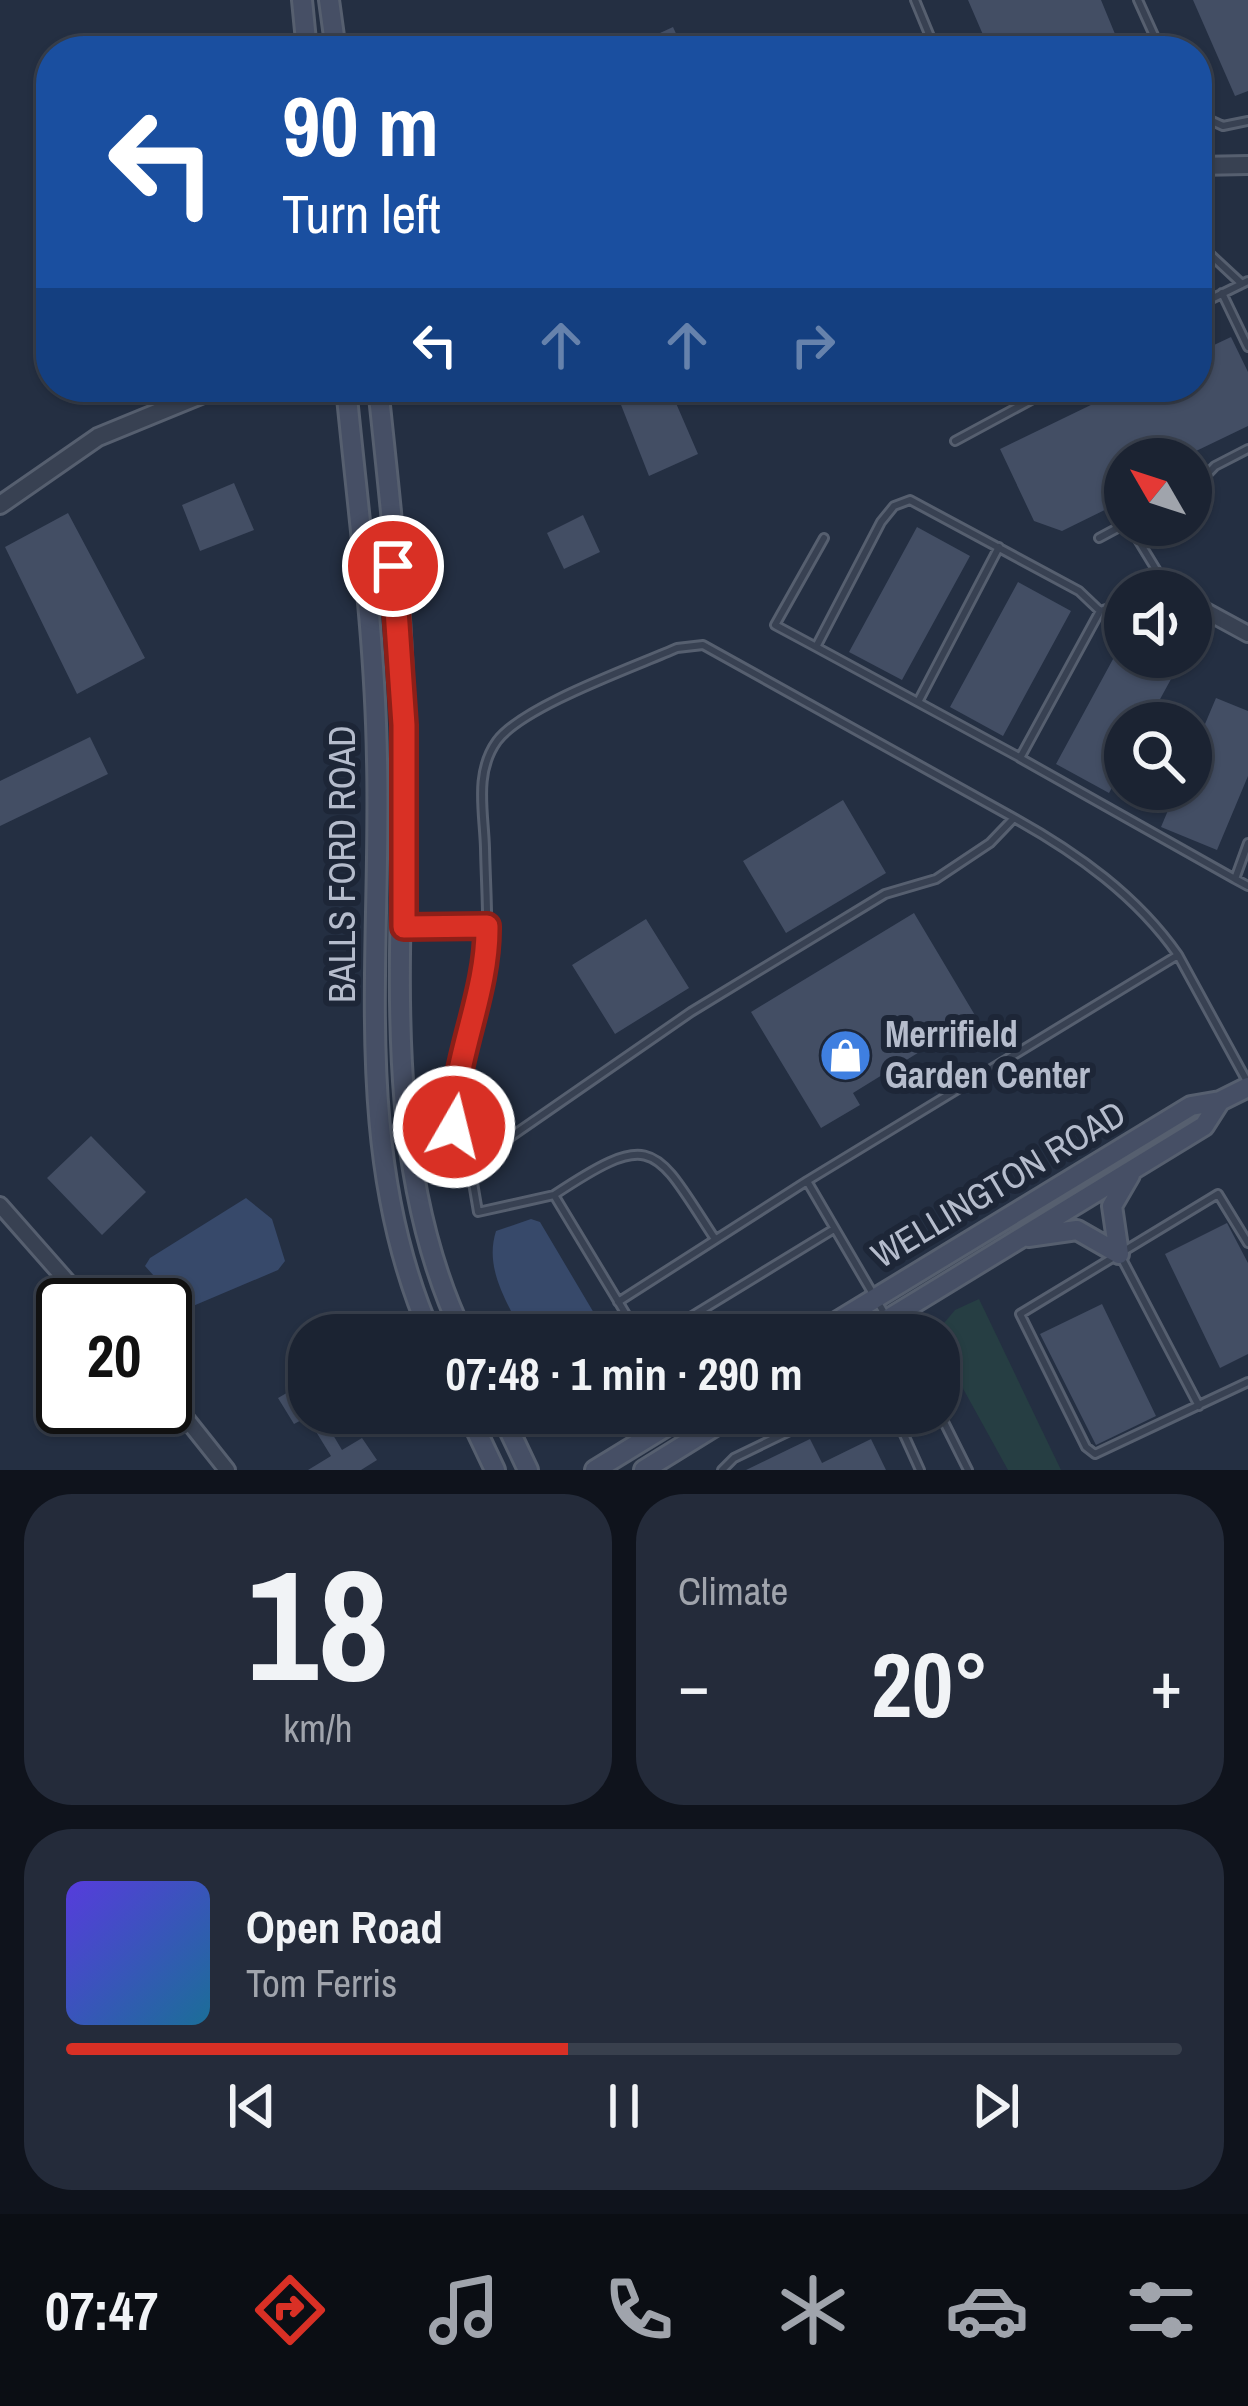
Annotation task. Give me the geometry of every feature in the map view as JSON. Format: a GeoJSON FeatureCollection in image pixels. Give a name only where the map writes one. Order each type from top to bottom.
{"type":"FeatureCollection","features":[{"type":"Feature","properties":{"kind":"main road"},"geometry":{"type":"LineString","coordinates":[[302,0],[306,36]]}},
{"type":"Feature","properties":{"kind":"main road"},"geometry":{"type":"LineString","coordinates":[[329,0],[334,36]]}},
{"type":"Feature","properties":{"kind":"main road","name":"BALLS FORD ROAD"},"geometry":{"type":"LineString","coordinates":[[347,402],[374,688],[375,1110],[396,1228],[424,1314]]}},
{"type":"Feature","properties":{"kind":"main road","name":"BALLS FORD ROAD"},"geometry":{"type":"LineString","coordinates":[[379,402],[404,725],[408,1152],[427,1239],[455,1314]]}},
{"type":"Feature","properties":{"kind":"main road"},"geometry":{"type":"LineString","coordinates":[[376,874],[388,912],[404,927]]}},
{"type":"Feature","properties":{"kind":"main road","name":"WELLINGTON ROAD"},"geometry":{"type":"LineString","coordinates":[[848,1314],[1191,1106],[1220,1101],[1248,1085]]}},
{"type":"Feature","properties":{"kind":"main road","name":"WELLINGTON ROAD"},"geometry":{"type":"LineString","coordinates":[[910,1314],[1017,1239],[1204,1126],[1220,1101]]}},
{"type":"Feature","properties":{"kind":"main road"},"geometry":{"type":"LineString","coordinates":[[1119,1254],[1112,1207],[1139,1165]]}},
{"type":"Feature","properties":{"kind":"main road"},"geometry":{"type":"LineString","coordinates":[[1017,1239],[1077,1230],[1119,1254]]}},
{"type":"Feature","properties":{"kind":"main road"},"geometry":{"type":"LineString","coordinates":[[478,1434],[495,1470]]}},
{"type":"Feature","properties":{"kind":"main road"},"geometry":{"type":"LineString","coordinates":[[511,1434],[528,1470]]}},
{"type":"Feature","properties":{"kind":"main road"},"geometry":{"type":"LineString","coordinates":[[595,1470],[654,1434]]}},
{"type":"Feature","properties":{"kind":"main road"},"geometry":{"type":"LineString","coordinates":[[644,1470],[702,1434]]}},
{"type":"Feature","properties":{"kind":"street"},"geometry":{"type":"LineString","coordinates":[[1212,166],[1248,166]]}},
{"type":"Feature","properties":{"kind":"street"},"geometry":{"type":"LineString","coordinates":[[0,505],[98,437],[183,402]]}},
{"type":"Feature","properties":{"kind":"street"},"geometry":{"type":"LineString","coordinates":[[1212,614],[1248,634]]}},
{"type":"Feature","properties":{"kind":"street"},"geometry":{"type":"LineString","coordinates":[[0,1205],[64,1278]]}},
{"type":"Feature","properties":{"kind":"street"},"geometry":{"type":"LineString","coordinates":[[192,1427],[227,1470]]}},
{"type":"Feature","properties":{"kind":"lane"},"geometry":{"type":"LineString","coordinates":[[915,0],[930,36]]}},
{"type":"Feature","properties":{"kind":"lane"},"geometry":{"type":"LineString","coordinates":[[1138,0],[1153,36]]}},
{"type":"Feature","properties":{"kind":"lane"},"geometry":{"type":"LineString","coordinates":[[1212,121],[1223,126],[1248,121]]}},
{"type":"Feature","properties":{"kind":"lane"},"geometry":{"type":"LineString","coordinates":[[1212,254],[1245,282],[1212,298]]}},
{"type":"Feature","properties":{"kind":"lane"},"geometry":{"type":"LineString","coordinates":[[1222,293],[1248,347]]}},
{"type":"Feature","properties":{"kind":"lane"},"geometry":{"type":"LineString","coordinates":[[955,441],[1036,402]]}},
{"type":"Feature","properties":{"kind":"lane"},"geometry":{"type":"LineString","coordinates":[[1212,469],[1248,449]]}},
{"type":"Feature","properties":{"kind":"lane"},"geometry":{"type":"LineString","coordinates":[[816,647],[894,506],[910,500],[1078,591],[1100,611]]}},
{"type":"Feature","properties":{"kind":"lane"},"geometry":{"type":"LineString","coordinates":[[1099,538],[1104,536]]}},
{"type":"Feature","properties":{"kind":"lane"},"geometry":{"type":"LineString","coordinates":[[824,538],[775,625],[1248,886]]}},
{"type":"Feature","properties":{"kind":"lane"},"geometry":{"type":"LineString","coordinates":[[918,702],[1000,547]]}},
{"type":"Feature","properties":{"kind":"lane"},"geometry":{"type":"LineString","coordinates":[[1020,758],[1104,610]]}},
{"type":"Feature","properties":{"kind":"lane"},"geometry":{"type":"LineString","coordinates":[[715,1239],[666,1165],[641,1152],[620,1154],[554,1196],[478,1212],[470,1165],[454,1127],[453,1095],[482,999],[487,926],[481,774],[494,745],[520,721],[677,648],[703,645],[715,650],[1014,818],[1124,893],[1146,912],[1178,955],[1248,1085]]}},
{"type":"Feature","properties":{"kind":"lane"},"geometry":{"type":"LineString","coordinates":[[470,1165],[691,1012],[885,894],[936,878],[990,843],[1014,818]]}},
{"type":"Feature","properties":{"kind":"lane"},"geometry":{"type":"LineString","coordinates":[[1235,879],[1248,843]]}},
{"type":"Feature","properties":{"kind":"lane"},"geometry":{"type":"LineString","coordinates":[[404,927],[487,926]]}},
{"type":"Feature","properties":{"kind":"lane"},"geometry":{"type":"LineString","coordinates":[[618,1302],[807,1180],[1178,955]]}},
{"type":"Feature","properties":{"kind":"lane"},"geometry":{"type":"LineString","coordinates":[[807,1180],[884,1314]]}},
{"type":"Feature","properties":{"kind":"lane"},"geometry":{"type":"LineString","coordinates":[[1248,1243],[1218,1194],[1020,1314],[1086,1447],[1102,1454],[1248,1382]]}},
{"type":"Feature","properties":{"kind":"lane"},"geometry":{"type":"LineString","coordinates":[[554,1196],[629,1314]]}},
{"type":"Feature","properties":{"kind":"lane"},"geometry":{"type":"LineString","coordinates":[[695,1314],[834,1229]]}},
{"type":"Feature","properties":{"kind":"lane"},"geometry":{"type":"LineString","coordinates":[[1119,1254],[1199,1406]]}},
{"type":"Feature","properties":{"kind":"lane"},"geometry":{"type":"LineString","coordinates":[[722,1470],[734,1458],[784,1434]]}},
{"type":"Feature","properties":{"kind":"lane"},"geometry":{"type":"LineString","coordinates":[[902,1434],[920,1470]]}},
{"type":"Feature","properties":{"kind":"lane"},"geometry":{"type":"LineString","coordinates":[[950,1434],[968,1470]]}},
{"type":"Feature","properties":{"kind":"green space"},"geometry":{"type":"Polygon","coordinates":[[[979,1299],[1061,1470],[1008,1470],[960,1382],[960,1314],[952,1314],[979,1299]]]}},
{"type":"Feature","properties":{"kind":"water"},"geometry":{"type":"Polygon","coordinates":[[[246,1198],[272,1219],[285,1261],[278,1270],[192,1306],[192,1278],[156,1278],[145,1266],[150,1258],[246,1198]]]}},
{"type":"Feature","properties":{"kind":"water"},"geometry":{"type":"Polygon","coordinates":[[[531,1219],[540,1222],[595,1314],[513,1314],[495,1272],[496,1231],[531,1219]]]}},
{"type":"Feature","properties":{"kind":"building"},"geometry":{"type":"Polygon","coordinates":[[[968,0],[1101,0],[1115,34],[1110,36],[984,36],[968,0]]]}},
{"type":"Feature","properties":{"kind":"building"},"geometry":{"type":"Polygon","coordinates":[[[1193,0],[1248,0],[1248,91],[1235,96],[1193,0]]]}},
{"type":"Feature","properties":{"kind":"building"},"geometry":{"type":"Polygon","coordinates":[[[673,27],[677,36],[654,36],[673,27]]]}},
{"type":"Feature","properties":{"kind":"building"},"geometry":{"type":"Polygon","coordinates":[[[1231,337],[1248,372],[1248,426],[1212,443],[1212,438],[1104,438],[1104,510],[1062,531],[1034,521],[1000,449],[1097,402],[1212,402],[1212,346],[1231,337]]]}},
{"type":"Feature","properties":{"kind":"building"},"geometry":{"type":"Polygon","coordinates":[[[620,402],[675,402],[698,454],[649,476],[620,402]]]}},
{"type":"Feature","properties":{"kind":"building"},"geometry":{"type":"Polygon","coordinates":[[[234,483],[254,530],[200,551],[182,505],[234,483]]]}},
{"type":"Feature","properties":{"kind":"building"},"geometry":{"type":"Polygon","coordinates":[[[68,513],[145,658],[77,694],[5,547],[68,513]]]}},
{"type":"Feature","properties":{"kind":"building"},"geometry":{"type":"Polygon","coordinates":[[[583,515],[600,552],[564,569],[547,533],[583,515]]]}},
{"type":"Feature","properties":{"kind":"building"},"geometry":{"type":"Polygon","coordinates":[[[917,527],[970,556],[902,680],[849,652],[917,527]]]}},
{"type":"Feature","properties":{"kind":"building"},"geometry":{"type":"Polygon","coordinates":[[[1018,582],[1071,611],[1003,736],[950,707],[1018,582]]]}},
{"type":"Feature","properties":{"kind":"building"},"geometry":{"type":"Polygon","coordinates":[[[1104,676],[1172,678],[1158,702],[1104,702],[1104,790],[1056,764],[1104,676]]]}},
{"type":"Feature","properties":{"kind":"building"},"geometry":{"type":"Polygon","coordinates":[[[1216,698],[1248,711],[1248,776],[1217,850],[1161,827],[1168,810],[1212,810],[1212,707],[1216,698]]]}},
{"type":"Feature","properties":{"kind":"building"},"geometry":{"type":"Polygon","coordinates":[[[90,737],[108,774],[0,826],[0,781],[90,737]]]}},
{"type":"Feature","properties":{"kind":"building"},"geometry":{"type":"Polygon","coordinates":[[[843,800],[886,873],[786,933],[743,861],[843,800]]]}},
{"type":"Feature","properties":{"kind":"building","name":"Merrifield Garden Center"},"geometry":{"type":"Polygon","coordinates":[[[914,913],[976,1017],[853,1093],[860,1105],[821,1128],[751,1012],[914,913]]]}},
{"type":"Feature","properties":{"kind":"building"},"geometry":{"type":"Polygon","coordinates":[[[646,919],[689,988],[615,1034],[572,965],[646,919]]]}},
{"type":"Feature","properties":{"kind":"building"},"geometry":{"type":"Polygon","coordinates":[[[91,1136],[146,1192],[102,1235],[47,1178],[91,1136]]]}},
{"type":"Feature","properties":{"kind":"building"},"geometry":{"type":"Polygon","coordinates":[[[1227,1223],[1248,1263],[1248,1354],[1220,1368],[1165,1254],[1227,1223]]]}},
{"type":"Feature","properties":{"kind":"building"},"geometry":{"type":"Polygon","coordinates":[[[1102,1304],[1156,1416],[1096,1445],[1040,1334],[1102,1304]]]}},
{"type":"Feature","properties":{"kind":"building"},"geometry":{"type":"Polygon","coordinates":[[[288,1392],[288,1414],[278,1398],[288,1392]]]}},
{"type":"Feature","properties":{"kind":"building"},"geometry":{"type":"Polygon","coordinates":[[[317,1434],[332,1434],[342,1450],[362,1438],[377,1460],[361,1470],[308,1470],[331,1456],[317,1434]]]}},
{"type":"Feature","properties":{"kind":"building"},"geometry":{"type":"Polygon","coordinates":[[[810,1439],[822,1463],[871,1439],[886,1470],[746,1470],[810,1439]]]}},
{"type":"Feature","properties":{"kind":"place","name":"Merrifield Garden Center"},"geometry":{"type":"Point","coordinates":[846,1055]}},
{"type":"Feature","properties":{"kind":"route"},"geometry":{"type":"LineString","coordinates":[[393,566],[404,725],[404,927],[487,926],[482,999],[453,1095],[454,1127]]}}]}
